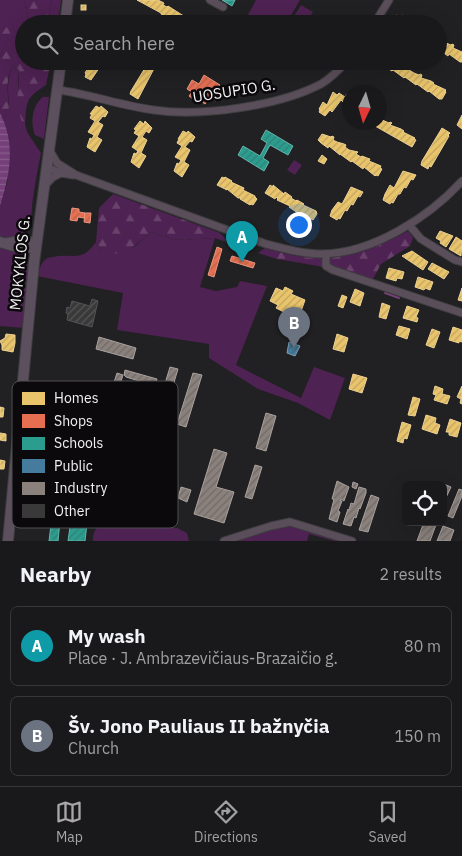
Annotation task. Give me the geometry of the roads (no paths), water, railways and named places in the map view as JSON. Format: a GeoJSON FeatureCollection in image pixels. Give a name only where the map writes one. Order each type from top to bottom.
{"type":"FeatureCollection","features":[{"type":"Feature","properties":{"kind":"main road"},"geometry":{"type":"LineString","coordinates":[[66,15],[68,0]]}},
{"type":"Feature","properties":{"kind":"main road","name":"MOKYKLOS G."},"geometry":{"type":"LineString","coordinates":[[23,381],[36,246],[60,70]]}},
{"type":"Feature","properties":{"kind":"main road"},"geometry":{"type":"LineString","coordinates":[[22,245],[40,219]]}},
{"type":"Feature","properties":{"kind":"main road"},"geometry":{"type":"LineString","coordinates":[[3,243],[22,245],[32,242],[36,246]]}},
{"type":"Feature","properties":{"kind":"main road"},"geometry":{"type":"LineString","coordinates":[[22,245],[34,263]]}},
{"type":"Feature","properties":{"kind":"main road","name":"MOKYKLOS G."},"geometry":{"type":"LineString","coordinates":[[8,541],[12,498]]}},
{"type":"Feature","properties":{"kind":"street"},"geometry":{"type":"LineString","coordinates":[[210,0],[223,7]]}},
{"type":"Feature","properties":{"kind":"street"},"geometry":{"type":"LineString","coordinates":[[380,15],[389,0]]}},
{"type":"Feature","properties":{"kind":"street","name":"UOSUPIO G."},"geometry":{"type":"LineString","coordinates":[[58,90],[153,110],[180,113],[204,112],[268,102],[297,94],[322,83],[337,70]]}},
{"type":"Feature","properties":{"kind":"street"},"geometry":{"type":"LineString","coordinates":[[49,148],[61,170]]}},
{"type":"Feature","properties":{"kind":"street"},"geometry":{"type":"LineString","coordinates":[[46,167],[76,175],[266,244],[295,251],[326,254],[344,252],[365,245],[409,225],[461,183]]}},
{"type":"Feature","properties":{"kind":"street"},"geometry":{"type":"LineString","coordinates":[[44,187],[61,170]]}},
{"type":"Feature","properties":{"kind":"street"},"geometry":{"type":"LineString","coordinates":[[409,225],[421,239],[455,260],[462,262]]}},
{"type":"Feature","properties":{"kind":"street"},"geometry":{"type":"LineString","coordinates":[[326,254],[326,266],[333,270],[462,313]]}},
{"type":"Feature","properties":{"kind":"street"},"geometry":{"type":"LineString","coordinates":[[224,541],[290,522],[352,541]]}},
{"type":"Feature","properties":{"kind":"waterway"},"geometry":{"type":"LineString","coordinates":[[385,293],[399,298]]}},
{"type":"Feature","properties":{"kind":"place","name":"My wash"},"geometry":{"type":"Point","coordinates":[242,262]}},
{"type":"Feature","properties":{"kind":"place","name":"Šv. Jono Pauliaus II bažnyčia"},"geometry":{"type":"Point","coordinates":[294,348]}}]}
